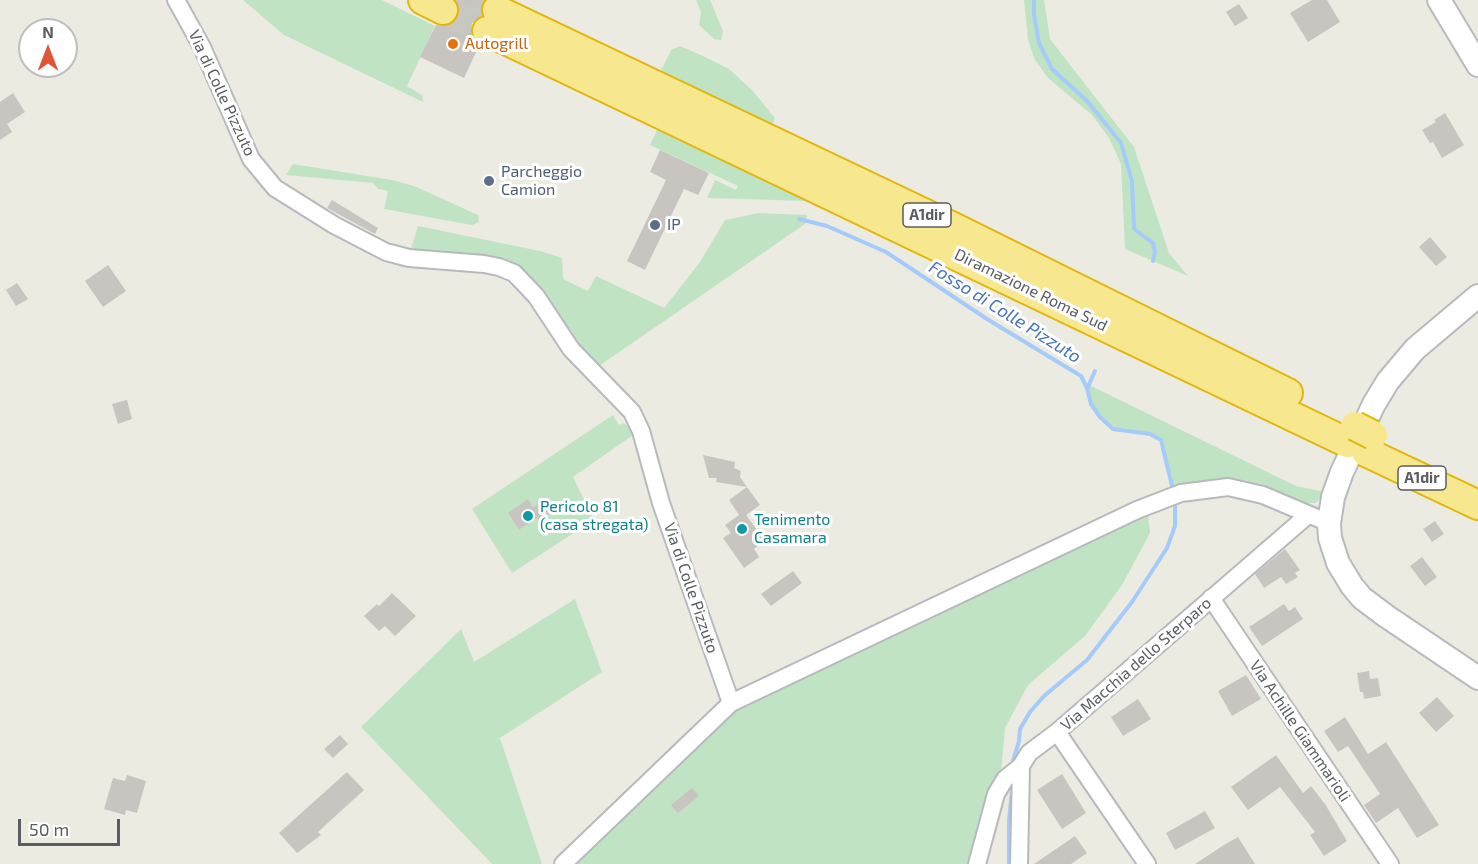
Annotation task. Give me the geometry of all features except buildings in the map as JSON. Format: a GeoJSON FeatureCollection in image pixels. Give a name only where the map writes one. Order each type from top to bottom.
{"type":"FeatureCollection","features":[{"type":"Feature","properties":{"kind":"highway","name":"Diramazione Roma Sud"},"geometry":{"type":"LineString","coordinates":[[492,20],[1360,439],[1478,505]]}},
{"type":"Feature","properties":{"kind":"highway","name":"Diramazione Roma Sud"},"geometry":{"type":"LineString","coordinates":[[1360,439],[1478,487]]}},
{"type":"Feature","properties":{"kind":"street","name":"Via di Colle Pizzuto"},"geometry":{"type":"LineString","coordinates":[[176,0],[202,47],[251,159],[275,188],[334,225],[386,252],[409,258],[489,265],[514,273],[536,296],[559,333],[575,353],[632,411],[641,431],[663,509],[731,703]]}},
{"type":"Feature","properties":{"kind":"street"},"geometry":{"type":"LineString","coordinates":[[1439,0],[1478,65]]}},
{"type":"Feature","properties":{"kind":"street"},"geometry":{"type":"LineString","coordinates":[[1478,296],[1422,342],[1393,374],[1374,404],[1342,472],[1333,497],[1329,524],[1330,538],[1338,563],[1362,598],[1478,678]]}},
{"type":"Feature","properties":{"kind":"street"},"geometry":{"type":"LineString","coordinates":[[563,864],[731,703],[1137,510],[1175,494],[1211,488],[1235,488],[1263,495],[1329,524]]}},
{"type":"Feature","properties":{"kind":"street","name":"Via Macchia dello Sterparo"},"geometry":{"type":"LineString","coordinates":[[1147,864],[1057,732],[1308,515]]}},
{"type":"Feature","properties":{"kind":"street","name":"Via Achille Giammarioli"},"geometry":{"type":"LineString","coordinates":[[1211,598],[1390,864]]}},
{"type":"Feature","properties":{"kind":"street"},"geometry":{"type":"LineString","coordinates":[[977,864],[996,794],[1009,774],[1021,766],[1029,753],[1057,732]]}},
{"type":"Feature","properties":{"kind":"street"},"geometry":{"type":"LineString","coordinates":[[1019,864],[1021,766]]}},
{"type":"Feature","properties":{"kind":"green space"},"geometry":{"type":"Polygon","coordinates":[[[243,0],[382,0],[435,26],[407,86],[422,95],[423,102],[284,35],[243,0]]]}},
{"type":"Feature","properties":{"kind":"green space"},"geometry":{"type":"Polygon","coordinates":[[[696,0],[710,0],[723,31],[721,40],[714,39],[699,25],[701,12],[696,0]]]}},
{"type":"Feature","properties":{"kind":"green space"},"geometry":{"type":"Polygon","coordinates":[[[1024,0],[1044,0],[1050,39],[1134,147],[1169,253],[1188,276],[1125,249],[1121,164],[1109,138],[1092,115],[1048,78],[1035,60],[1028,40],[1024,0]]]}},
{"type":"Feature","properties":{"kind":"green space"},"geometry":{"type":"Polygon","coordinates":[[[680,46],[729,69],[752,90],[775,118],[772,125],[661,71],[671,50],[680,46]]]}},
{"type":"Feature","properties":{"kind":"green space"},"geometry":{"type":"Polygon","coordinates":[[[657,130],[810,201],[707,198],[715,180],[736,190],[738,186],[650,145],[657,130]]]}},
{"type":"Feature","properties":{"kind":"green space"},"geometry":{"type":"Polygon","coordinates":[[[293,164],[392,180],[414,186],[478,215],[479,222],[472,225],[384,209],[388,191],[378,189],[373,183],[286,175],[293,164]]]}},
{"type":"Feature","properties":{"kind":"green space"},"geometry":{"type":"Polygon","coordinates":[[[759,213],[807,215],[805,224],[599,366],[579,346],[541,287],[521,267],[508,260],[490,256],[411,249],[418,226],[540,251],[562,258],[563,279],[588,291],[596,276],[664,308],[700,262],[725,220],[759,213]]]}},
{"type":"Feature","properties":{"kind":"green space"},"geometry":{"type":"Polygon","coordinates":[[[1085,383],[1296,486],[1325,492],[1316,503],[1306,503],[1224,481],[1200,482],[1173,490],[1160,440],[1150,434],[1113,429],[1100,417],[1091,404],[1085,383]]]}},
{"type":"Feature","properties":{"kind":"green space"},"geometry":{"type":"Polygon","coordinates":[[[613,415],[619,425],[623,423],[630,427],[633,435],[573,477],[594,520],[512,573],[472,509],[613,415]],[[528,500],[508,513],[519,530],[537,518],[539,521],[553,512],[543,501],[533,507],[528,500]]]}},
{"type":"Feature","properties":{"kind":"green space"},"geometry":{"type":"Polygon","coordinates":[[[1148,512],[1150,533],[1122,585],[1085,636],[1028,685],[1005,728],[1001,773],[972,864],[572,864],[742,704],[1148,512]]]}},
{"type":"Feature","properties":{"kind":"green space"},"geometry":{"type":"Polygon","coordinates":[[[575,599],[602,672],[500,738],[542,864],[492,864],[361,727],[461,629],[474,662],[575,599]]]}},
{"type":"Feature","properties":{"kind":"waterway"},"geometry":{"type":"LineString","coordinates":[[1034,0],[1039,43],[1052,69],[1088,102],[1121,143],[1132,181],[1134,229],[1153,243],[1155,252],[1153,261]]}},
{"type":"Feature","properties":{"kind":"waterway","name":"Fosso di Colle Pizzuto"},"geometry":{"type":"LineString","coordinates":[[799,219],[827,226],[886,252],[987,319],[1081,376],[1091,404],[1100,417],[1113,429],[1150,434],[1161,440],[1173,490]]}},
{"type":"Feature","properties":{"kind":"waterway"},"geometry":{"type":"LineString","coordinates":[[1088,387],[1095,371]]}},
{"type":"Feature","properties":{"kind":"waterway","name":"Fosso di Colle Pizzuto"},"geometry":{"type":"LineString","coordinates":[[1013,761],[1020,729],[1030,712],[1044,696],[1087,660],[1132,602],[1167,548],[1175,526],[1175,500]]}},
{"type":"Feature","properties":{"kind":"waterway","name":"Fosso di Colle Pizzuto"},"geometry":{"type":"LineString","coordinates":[[1009,864],[1009,820],[1013,781]]}},
{"type":"Feature","properties":{"kind":"tunnel"},"geometry":{"type":"LineString","coordinates":[[478,0],[497,10]]}},
{"type":"Feature","properties":{"kind":"tunnel"},"geometry":{"type":"LineString","coordinates":[[443,10],[487,31]]}},
{"type":"Feature","properties":{"kind":"place","name":"Autogrill"},"geometry":{"type":"Point","coordinates":[453,44]}},
{"type":"Feature","properties":{"kind":"place","name":"Parcheggio Camion"},"geometry":{"type":"Point","coordinates":[489,181]}},
{"type":"Feature","properties":{"kind":"place","name":"IP"},"geometry":{"type":"Point","coordinates":[655,225]}},
{"type":"Feature","properties":{"kind":"place","name":"Pericolo 81 (casa stregata)"},"geometry":{"type":"Point","coordinates":[528,516]}},
{"type":"Feature","properties":{"kind":"place","name":"Tenimento Casamara"},"geometry":{"type":"Point","coordinates":[742,529]}}]}
